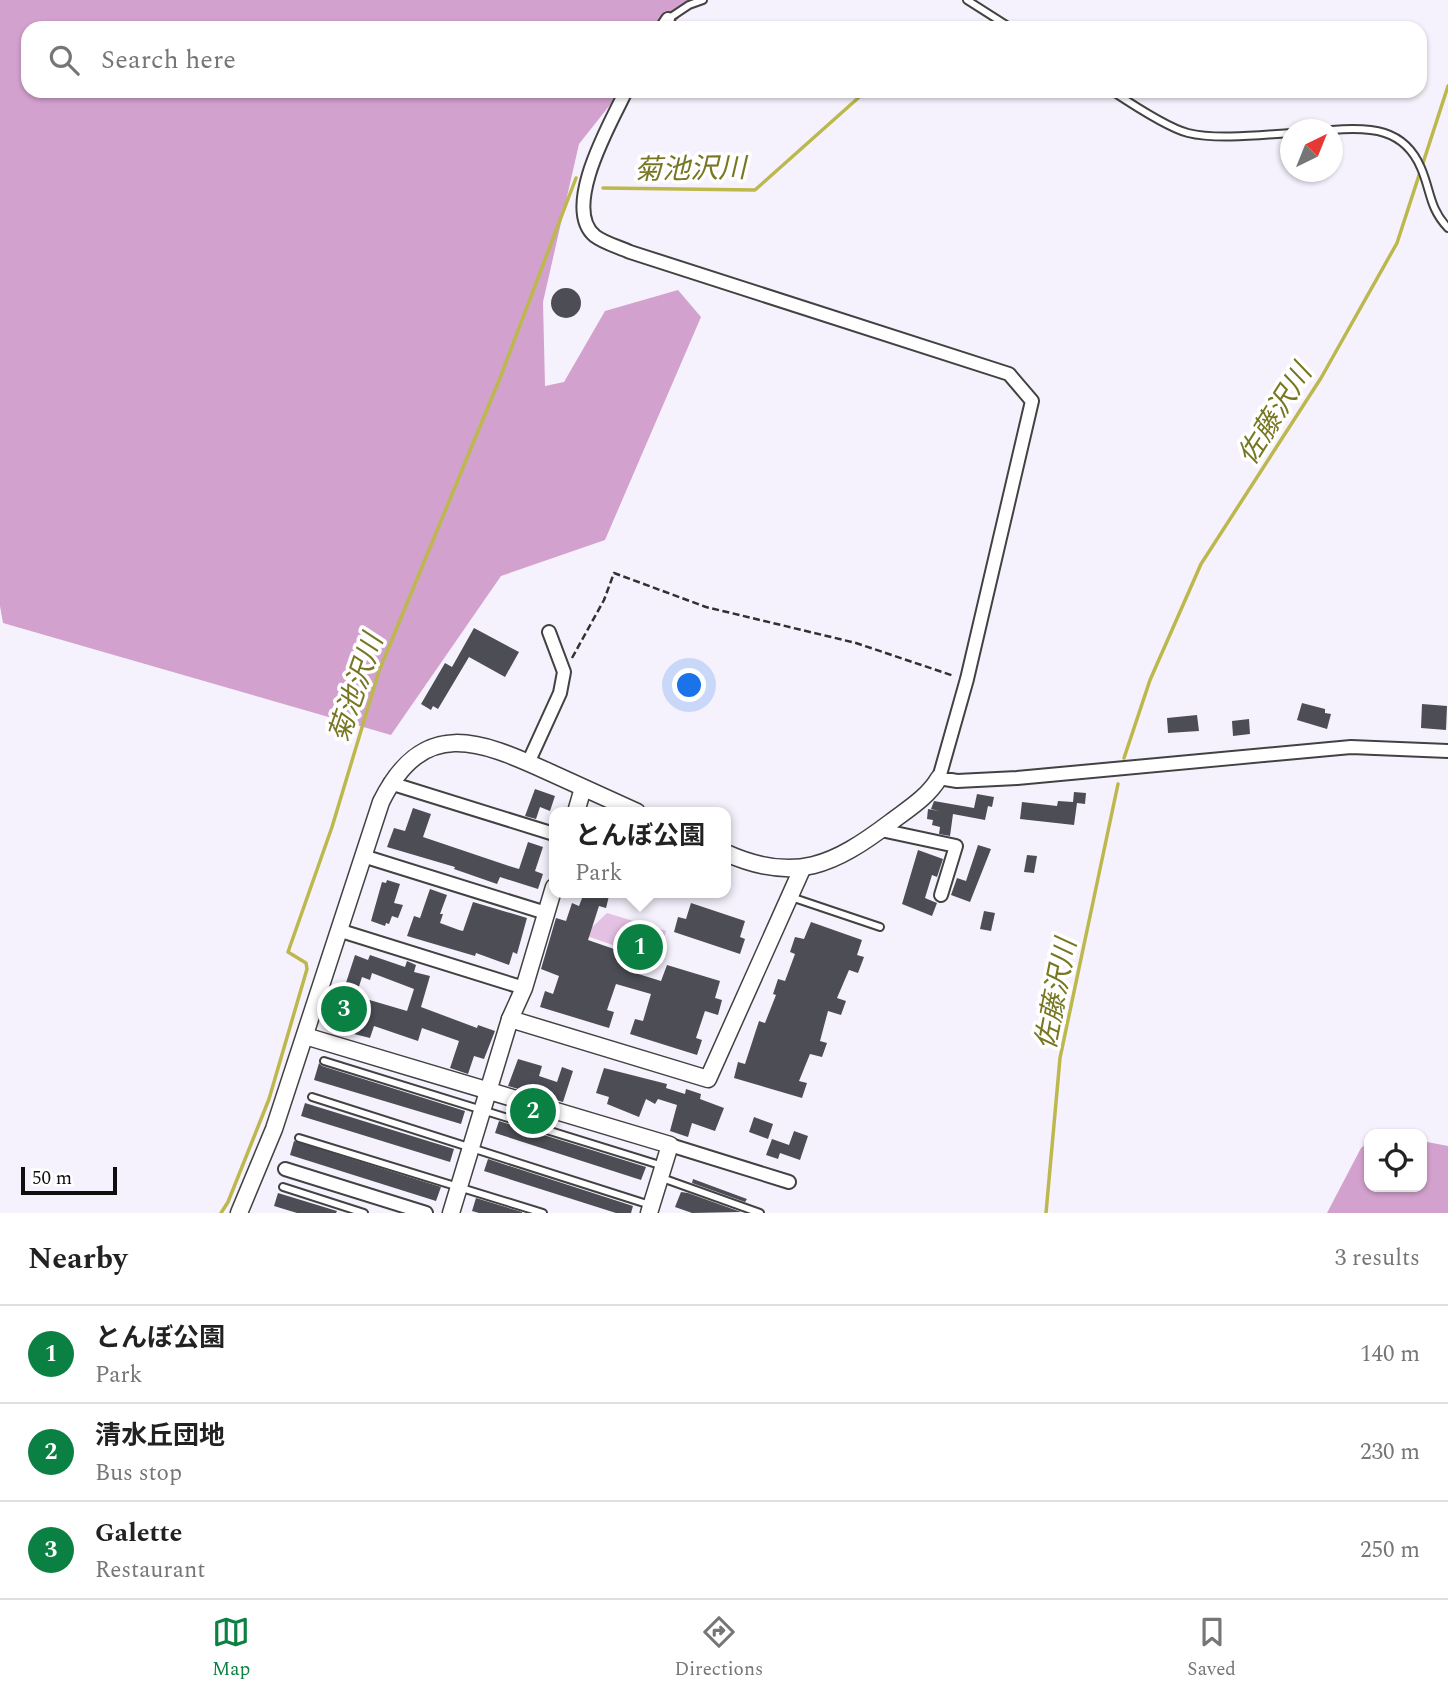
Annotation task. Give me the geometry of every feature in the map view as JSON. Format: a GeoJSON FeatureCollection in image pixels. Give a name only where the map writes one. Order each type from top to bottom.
{"type":"FeatureCollection","features":[{"type":"Feature","properties":{"kind":"street"},"geometry":{"type":"LineString","coordinates":[[623,98],[602,141],[586,185],[582,209],[586,223],[595,236],[629,252],[1009,374],[1032,401],[967,679],[939,778],[932,789],[881,830],[840,857],[802,869],[776,868],[731,855]]}},
{"type":"Feature","properties":{"kind":"street"},"geometry":{"type":"LineString","coordinates":[[528,763],[560,694],[564,672],[549,632]]}},
{"type":"Feature","properties":{"kind":"street"},"geometry":{"type":"LineString","coordinates":[[239,1213],[274,1129],[381,802],[390,783],[408,762],[447,743],[479,744],[626,807]]}},
{"type":"Feature","properties":{"kind":"street"},"geometry":{"type":"LineString","coordinates":[[939,778],[957,781],[1017,778],[1351,747],[1448,751]]}},
{"type":"Feature","properties":{"kind":"street"},"geometry":{"type":"LineString","coordinates":[[390,783],[549,832]]}},
{"type":"Feature","properties":{"kind":"street"},"geometry":{"type":"LineString","coordinates":[[577,807],[583,788]]}},
{"type":"Feature","properties":{"kind":"street"},"geometry":{"type":"LineString","coordinates":[[881,830],[956,846],[941,895]]}},
{"type":"Feature","properties":{"kind":"street"},"geometry":{"type":"LineString","coordinates":[[363,856],[546,913]]}},
{"type":"Feature","properties":{"kind":"street"},"geometry":{"type":"LineString","coordinates":[[510,1019],[708,1079],[802,869]]}},
{"type":"Feature","properties":{"kind":"street"},"geometry":{"type":"LineString","coordinates":[[451,1213],[510,1019],[524,988],[551,898]]}},
{"type":"Feature","properties":{"kind":"street"},"geometry":{"type":"LineString","coordinates":[[338,930],[524,988]]}},
{"type":"Feature","properties":{"kind":"street"},"geometry":{"type":"LineString","coordinates":[[305,1036],[789,1182]]}},
{"type":"Feature","properties":{"kind":"street"},"geometry":{"type":"LineString","coordinates":[[650,1209],[670,1145]]}},
{"type":"Feature","properties":{"kind":"street"},"geometry":{"type":"LineString","coordinates":[[285,1169],[426,1213]]}},
{"type":"Feature","properties":{"kind":"lane"},"geometry":{"type":"LineString","coordinates":[[669,21],[689,5],[703,0]]}},
{"type":"Feature","properties":{"kind":"lane"},"geometry":{"type":"LineString","coordinates":[[967,0],[1000,21]]}},
{"type":"Feature","properties":{"kind":"lane"},"geometry":{"type":"LineString","coordinates":[[1123,98],[1187,133],[1231,136],[1280,134]]}},
{"type":"Feature","properties":{"kind":"lane"},"geometry":{"type":"LineString","coordinates":[[1343,129],[1384,131],[1407,146],[1421,168],[1431,204],[1448,228]]}},
{"type":"Feature","properties":{"kind":"lane"},"geometry":{"type":"LineString","coordinates":[[789,897],[880,927]]}},
{"type":"Feature","properties":{"kind":"lane"},"geometry":{"type":"LineString","coordinates":[[324,1061],[482,1110],[662,1172],[760,1213]]}},
{"type":"Feature","properties":{"kind":"lane"},"geometry":{"type":"LineString","coordinates":[[312,1097],[471,1147],[650,1209]]}},
{"type":"Feature","properties":{"kind":"lane"},"geometry":{"type":"LineString","coordinates":[[299,1138],[543,1213]]}},
{"type":"Feature","properties":{"kind":"lane"},"geometry":{"type":"LineString","coordinates":[[283,1187],[364,1213]]}},
{"type":"Feature","properties":{"kind":"path"},"geometry":{"type":"LineString","coordinates":[[564,672],[604,600],[614,573],[706,607],[856,643],[934,671],[967,679]]}},
{"type":"Feature","properties":{"kind":"shaded area"},"geometry":{"type":"Polygon","coordinates":[[[0,0],[693,0],[676,21],[21,21],[21,98],[615,98],[579,144],[543,302],[545,386],[564,382],[605,311],[678,290],[701,317],[605,540],[501,576],[391,735],[3,623],[0,606],[0,0]]]}},
{"type":"Feature","properties":{"kind":"shaded area"},"geometry":{"type":"Polygon","coordinates":[[[607,913],[666,931],[656,960],[584,935],[607,913]]]}},
{"type":"Feature","properties":{"kind":"shaded area"},"geometry":{"type":"Polygon","coordinates":[[[1427,1142],[1448,1146],[1448,1213],[1327,1213],[1364,1146],[1364,1192],[1427,1192],[1427,1142]]]}},
{"type":"Feature","properties":{"kind":"building"},"geometry":{"type":"Polygon","coordinates":[[[566,288],[577,292],[581,303],[577,314],[566,318],[555,314],[551,303],[555,292],[566,288]]]}},
{"type":"Feature","properties":{"kind":"building"},"geometry":{"type":"Polygon","coordinates":[[[474,628],[519,652],[505,677],[469,657],[438,709],[433,706],[431,710],[421,704],[445,663],[452,667],[474,628]]]}},
{"type":"Feature","properties":{"kind":"building"},"geometry":{"type":"Polygon","coordinates":[[[1302,703],[1325,709],[1325,713],[1331,714],[1327,729],[1297,720],[1302,703]]]}},
{"type":"Feature","properties":{"kind":"building"},"geometry":{"type":"Polygon","coordinates":[[[1422,704],[1447,706],[1446,730],[1421,728],[1422,704]]]}},
{"type":"Feature","properties":{"kind":"building"},"geometry":{"type":"Polygon","coordinates":[[[1197,715],[1199,731],[1168,733],[1167,718],[1197,715]]]}},
{"type":"Feature","properties":{"kind":"building"},"geometry":{"type":"Polygon","coordinates":[[[1249,719],[1250,734],[1233,736],[1232,721],[1249,719]]]}},
{"type":"Feature","properties":{"kind":"building"},"geometry":{"type":"Polygon","coordinates":[[[535,789],[555,796],[549,811],[540,807],[536,819],[525,816],[535,789]]]}},
{"type":"Feature","properties":{"kind":"building"},"geometry":{"type":"Polygon","coordinates":[[[1074,792],[1086,793],[1085,804],[1077,803],[1074,825],[1020,819],[1022,802],[1057,806],[1058,801],[1073,802],[1074,792]]]}},
{"type":"Feature","properties":{"kind":"building"},"geometry":{"type":"Polygon","coordinates":[[[977,794],[994,797],[992,807],[988,806],[985,820],[953,814],[950,836],[939,834],[940,827],[932,825],[933,820],[927,819],[928,809],[939,811],[931,809],[934,801],[974,808],[977,794]]]}},
{"type":"Feature","properties":{"kind":"building"},"geometry":{"type":"Polygon","coordinates":[[[413,808],[431,814],[423,837],[519,869],[528,842],[543,847],[535,871],[543,874],[538,889],[500,877],[497,884],[454,869],[455,867],[387,847],[394,828],[405,831],[413,808]]]}},
{"type":"Feature","properties":{"kind":"building"},"geometry":{"type":"Polygon","coordinates":[[[978,845],[991,849],[970,902],[951,895],[957,878],[966,881],[978,845]]]}},
{"type":"Feature","properties":{"kind":"building"},"geometry":{"type":"Polygon","coordinates":[[[918,850],[943,859],[937,877],[932,875],[925,898],[937,903],[932,916],[902,904],[918,850]]]}},
{"type":"Feature","properties":{"kind":"building"},"geometry":{"type":"Polygon","coordinates":[[[1027,855],[1037,856],[1034,873],[1024,872],[1027,855]]]}},
{"type":"Feature","properties":{"kind":"building"},"geometry":{"type":"Polygon","coordinates":[[[387,880],[400,884],[394,903],[403,905],[398,918],[392,916],[389,924],[386,923],[385,926],[371,921],[382,882],[386,883],[387,880]]]}},
{"type":"Feature","properties":{"kind":"building"},"geometry":{"type":"Polygon","coordinates":[[[430,889],[447,895],[440,914],[443,914],[440,923],[459,930],[463,931],[473,902],[527,918],[517,954],[513,952],[509,965],[476,953],[475,956],[407,936],[414,916],[420,918],[430,889]]]}},
{"type":"Feature","properties":{"kind":"building"},"geometry":{"type":"Polygon","coordinates":[[[582,898],[608,898],[606,908],[599,906],[588,940],[640,958],[635,973],[661,981],[667,965],[720,981],[715,998],[722,1000],[718,1015],[705,1011],[696,1038],[702,1040],[697,1055],[630,1034],[635,1019],[643,1021],[651,994],[616,984],[607,1010],[614,1012],[609,1028],[540,1007],[545,991],[553,994],[559,976],[541,969],[556,918],[566,921],[572,903],[579,906],[582,898]]]}},
{"type":"Feature","properties":{"kind":"building"},"geometry":{"type":"Polygon","coordinates":[[[691,903],[745,921],[740,937],[745,939],[740,954],[674,932],[678,917],[686,919],[691,903]]]}},
{"type":"Feature","properties":{"kind":"building"},"geometry":{"type":"Polygon","coordinates":[[[984,911],[995,913],[991,931],[980,929],[984,911]]]}},
{"type":"Feature","properties":{"kind":"building"},"geometry":{"type":"Polygon","coordinates":[[[811,922],[862,940],[857,955],[864,957],[858,973],[849,970],[837,998],[846,1001],[841,1015],[828,1011],[820,1041],[827,1043],[822,1057],[810,1054],[799,1081],[807,1083],[802,1098],[734,1078],[738,1062],[745,1064],[759,1021],[765,1023],[776,995],[773,994],[778,979],[785,981],[795,954],[790,952],[795,937],[804,939],[811,922]]]}},
{"type":"Feature","properties":{"kind":"building"},"geometry":{"type":"Polygon","coordinates":[[[355,955],[368,960],[370,955],[405,967],[407,961],[416,965],[414,972],[430,976],[421,1007],[477,1028],[478,1025],[495,1031],[484,1059],[474,1056],[468,1074],[450,1068],[459,1041],[422,1028],[418,1041],[374,1026],[370,1038],[326,1027],[338,990],[343,992],[355,955]],[[372,973],[370,980],[362,977],[356,996],[407,1011],[414,989],[372,973]]]}},
{"type":"Feature","properties":{"kind":"building"},"geometry":{"type":"Polygon","coordinates":[[[518,1059],[542,1066],[539,1076],[557,1082],[562,1067],[573,1071],[563,1102],[508,1086],[518,1059]]]}},
{"type":"Feature","properties":{"kind":"building"},"geometry":{"type":"Polygon","coordinates":[[[319,1063],[465,1111],[461,1124],[314,1080],[319,1063]]]}},
{"type":"Feature","properties":{"kind":"building"},"geometry":{"type":"Polygon","coordinates":[[[604,1068],[667,1084],[666,1088],[685,1094],[686,1089],[701,1094],[700,1099],[724,1108],[715,1131],[692,1123],[688,1137],[670,1131],[677,1105],[658,1099],[655,1104],[646,1099],[639,1117],[607,1104],[609,1097],[596,1093],[604,1068]]]}},
{"type":"Feature","properties":{"kind":"building"},"geometry":{"type":"Polygon","coordinates":[[[305,1103],[454,1149],[450,1162],[301,1116],[305,1103]]]}},
{"type":"Feature","properties":{"kind":"building"},"geometry":{"type":"Polygon","coordinates":[[[754,1117],[773,1124],[768,1139],[749,1132],[754,1117]]]}},
{"type":"Feature","properties":{"kind":"building"},"geometry":{"type":"Polygon","coordinates":[[[499,1121],[646,1167],[641,1180],[495,1133],[499,1121]]]}},
{"type":"Feature","properties":{"kind":"building"},"geometry":{"type":"Polygon","coordinates":[[[794,1131],[808,1136],[800,1160],[780,1153],[778,1159],[766,1155],[772,1139],[789,1145],[794,1131]]]}},
{"type":"Feature","properties":{"kind":"building"},"geometry":{"type":"Polygon","coordinates":[[[294,1141],[441,1187],[436,1201],[290,1155],[294,1141]]]}},
{"type":"Feature","properties":{"kind":"building"},"geometry":{"type":"Polygon","coordinates":[[[488,1159],[633,1206],[631,1213],[616,1213],[484,1171],[488,1159]]]}},
{"type":"Feature","properties":{"kind":"building"},"geometry":{"type":"Polygon","coordinates":[[[693,1179],[747,1199],[745,1202],[692,1183],[693,1179]]]}},
{"type":"Feature","properties":{"kind":"building"},"geometry":{"type":"Polygon","coordinates":[[[681,1192],[741,1212],[692,1213],[675,1207],[681,1192]]]}},
{"type":"Feature","properties":{"kind":"building"},"geometry":{"type":"Polygon","coordinates":[[[278,1193],[337,1211],[297,1213],[274,1206],[278,1193]]]}},
{"type":"Feature","properties":{"kind":"building"},"geometry":{"type":"Polygon","coordinates":[[[476,1198],[522,1212],[522,1213],[472,1211],[476,1198]]]}},
{"type":"Feature","properties":{"kind":"waterway","name":"佐藤沢川"},"geometry":{"type":"LineString","coordinates":[[1124,758],[1150,680],[1201,564],[1321,378],[1397,243],[1448,86]]}},
{"type":"Feature","properties":{"kind":"waterway","name":"菊池沢川"},"geometry":{"type":"LineString","coordinates":[[603,188],[755,190],[858,98]]}},
{"type":"Feature","properties":{"kind":"waterway","name":"菊池沢川"},"geometry":{"type":"LineString","coordinates":[[221,1213],[228,1202],[269,1099],[307,969],[306,963],[288,952],[332,827],[379,671],[500,378],[576,178]]}},
{"type":"Feature","properties":{"kind":"waterway","name":"佐藤沢川"},"geometry":{"type":"LineString","coordinates":[[1046,1213],[1060,1058],[1118,784]]}},
{"type":"Feature","properties":{"kind":"place","name":"とんぼ公園"},"geometry":{"type":"Point","coordinates":[640,947]}},
{"type":"Feature","properties":{"kind":"place","name":"Galette"},"geometry":{"type":"Point","coordinates":[344,1009]}},
{"type":"Feature","properties":{"kind":"place","name":"清水丘団地"},"geometry":{"type":"Point","coordinates":[533,1111]}}]}
